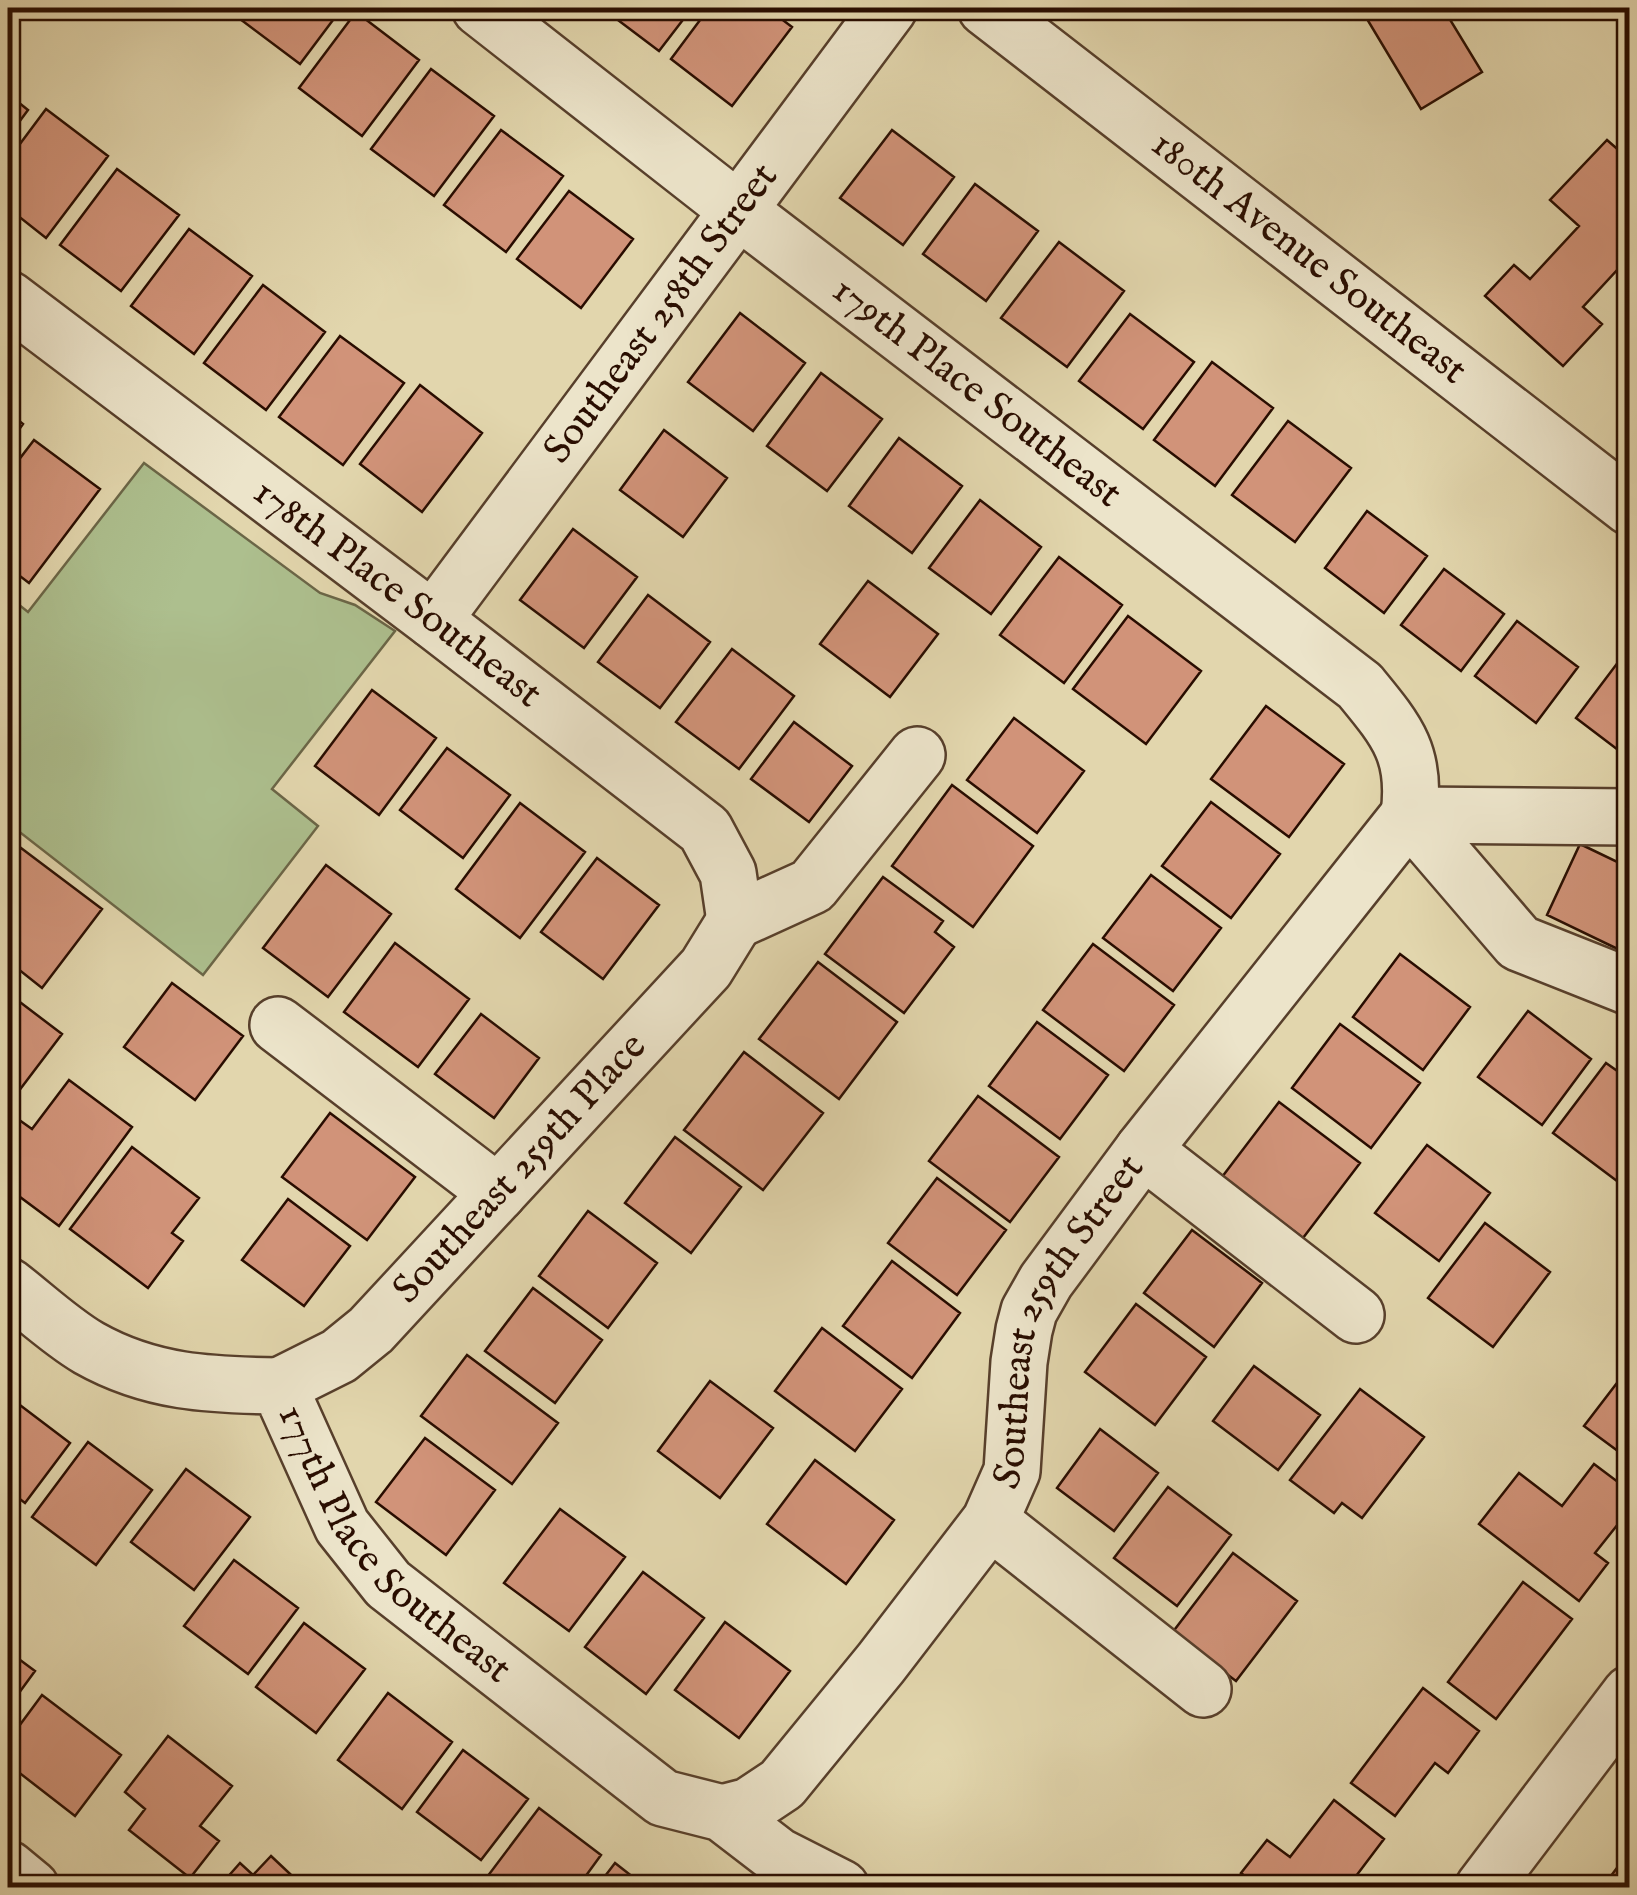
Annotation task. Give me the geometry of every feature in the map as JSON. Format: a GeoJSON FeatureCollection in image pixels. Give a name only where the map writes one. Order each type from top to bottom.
{"type":"FeatureCollection","features":[{"type":"Feature","properties":{"kind":"street","name":"179th Place Southeast"},"geometry":{"type":"LineString","coordinates":[[480,8],[1360,686],[1396,733],[1409,758],[1413,784],[1409,815]]}},
{"type":"Feature","properties":{"kind":"street","name":"Southeast 258th Street"},"geometry":{"type":"LineString","coordinates":[[433,620],[889,8]]}},
{"type":"Feature","properties":{"kind":"street","name":"180th Avenue Southeast"},"geometry":{"type":"LineString","coordinates":[[986,8],[1630,507]]}},
{"type":"Feature","properties":{"kind":"street","name":"178th Place Southeast"},"geometry":{"type":"LineString","coordinates":[[8,299],[704,830],[728,873],[735,922]]}},
{"type":"Feature","properties":{"kind":"street"},"geometry":{"type":"LineString","coordinates":[[735,922],[812,886],[918,755]]}},
{"type":"Feature","properties":{"kind":"street"},"geometry":{"type":"LineString","coordinates":[[1409,815],[1630,817]]}},
{"type":"Feature","properties":{"kind":"street"},"geometry":{"type":"LineString","coordinates":[[1409,815],[1519,943],[1630,987]]}},
{"type":"Feature","properties":{"kind":"street","name":"Southeast 259th Street"},"geometry":{"type":"LineString","coordinates":[[722,1813],[749,1806],[782,1784],[882,1663],[990,1521],[1012,1471],[1018,1362],[1029,1311],[1063,1256],[1143,1150],[1409,815]]}},
{"type":"Feature","properties":{"kind":"street","name":"Southeast 259th Place"},"geometry":{"type":"LineString","coordinates":[[279,1386],[339,1356],[371,1330],[706,968],[735,922]]}},
{"type":"Feature","properties":{"kind":"street"},"geometry":{"type":"LineString","coordinates":[[278,1025],[498,1193]]}},
{"type":"Feature","properties":{"kind":"street"},"geometry":{"type":"LineString","coordinates":[[1143,1150],[1356,1315]]}},
{"type":"Feature","properties":{"kind":"street","name":"177th Place Southeast"},"geometry":{"type":"LineString","coordinates":[[8,1286],[88,1347],[150,1374],[205,1386],[279,1386],[342,1526],[388,1584],[663,1798],[722,1813]]}},
{"type":"Feature","properties":{"kind":"street"},"geometry":{"type":"LineString","coordinates":[[990,1521],[1202,1689]]}},
{"type":"Feature","properties":{"kind":"street"},"geometry":{"type":"LineString","coordinates":[[1483,1888],[1630,1694]]}},
{"type":"Feature","properties":{"kind":"street"},"geometry":{"type":"LineString","coordinates":[[722,1813],[778,1856],[842,1888]]}},
{"type":"Feature","properties":{"kind":"street"},"geometry":{"type":"LineString","coordinates":[[8,1869],[32,1888]]}},
{"type":"Feature","properties":{"kind":"green space"},"geometry":{"type":"Polygon","coordinates":[[[144,463],[320,593],[355,605],[395,631],[272,789],[318,826],[203,975],[8,823],[8,596],[28,612],[144,463]]]}},
{"type":"Feature","properties":{"kind":"building"},"geometry":{"type":"Polygon","coordinates":[[[242,8],[342,8],[300,64],[236,16],[242,8]]]}},
{"type":"Feature","properties":{"kind":"building"},"geometry":{"type":"Polygon","coordinates":[[[602,8],[692,8],[659,51],[602,8]]]}},
{"type":"Feature","properties":{"kind":"building"},"geometry":{"type":"Polygon","coordinates":[[[709,8],[767,8],[792,27],[732,106],[671,59],[709,8]]]}},
{"type":"Feature","properties":{"kind":"building"},"geometry":{"type":"Polygon","coordinates":[[[1363,8],[1443,8],[1482,72],[1421,109],[1363,8]]]}},
{"type":"Feature","properties":{"kind":"building"},"geometry":{"type":"Polygon","coordinates":[[[356,12],[419,60],[362,136],[299,88],[356,12]]]}},
{"type":"Feature","properties":{"kind":"building"},"geometry":{"type":"Polygon","coordinates":[[[431,69],[494,116],[434,196],[371,149],[431,69]]]}},
{"type":"Feature","properties":{"kind":"building"},"geometry":{"type":"Polygon","coordinates":[[[8,94],[28,110],[8,137],[8,94]]]}},
{"type":"Feature","properties":{"kind":"building"},"geometry":{"type":"Polygon","coordinates":[[[46,109],[108,156],[46,238],[8,208],[8,160],[46,109]]]}},
{"type":"Feature","properties":{"kind":"building"},"geometry":{"type":"Polygon","coordinates":[[[501,130],[563,176],[506,252],[444,205],[501,130]]]}},
{"type":"Feature","properties":{"kind":"building"},"geometry":{"type":"Polygon","coordinates":[[[892,130],[954,177],[903,245],[840,198],[892,130]]]}},
{"type":"Feature","properties":{"kind":"building"},"geometry":{"type":"Polygon","coordinates":[[[1607,140],[1630,160],[1630,256],[1583,307],[1602,324],[1563,366],[1485,296],[1514,265],[1530,279],[1579,226],[1550,200],[1607,140]]]}},
{"type":"Feature","properties":{"kind":"building"},"geometry":{"type":"Polygon","coordinates":[[[117,169],[179,215],[121,291],[60,245],[117,169]]]}},
{"type":"Feature","properties":{"kind":"building"},"geometry":{"type":"Polygon","coordinates":[[[975,184],[1038,231],[986,301],[923,254],[975,184]]]}},
{"type":"Feature","properties":{"kind":"building"},"geometry":{"type":"Polygon","coordinates":[[[569,191],[633,239],[581,308],[517,259],[569,191]]]}},
{"type":"Feature","properties":{"kind":"building"},"geometry":{"type":"Polygon","coordinates":[[[189,229],[252,276],[194,354],[131,306],[189,229]]]}},
{"type":"Feature","properties":{"kind":"building"},"geometry":{"type":"Polygon","coordinates":[[[1059,242],[1124,291],[1067,367],[1001,318],[1059,242]]]}},
{"type":"Feature","properties":{"kind":"building"},"geometry":{"type":"Polygon","coordinates":[[[263,285],[325,332],[266,410],[204,363],[263,285]]]}},
{"type":"Feature","properties":{"kind":"building"},"geometry":{"type":"Polygon","coordinates":[[[740,313],[805,363],[753,431],[688,382],[740,313]]]}},
{"type":"Feature","properties":{"kind":"building"},"geometry":{"type":"Polygon","coordinates":[[[1130,314],[1194,362],[1143,429],[1079,381],[1130,314]]]}},
{"type":"Feature","properties":{"kind":"building"},"geometry":{"type":"Polygon","coordinates":[[[340,336],[404,383],[343,465],[279,417],[340,336]]]}},
{"type":"Feature","properties":{"kind":"building"},"geometry":{"type":"Polygon","coordinates":[[[1212,362],[1273,408],[1215,486],[1154,440],[1212,362]]]}},
{"type":"Feature","properties":{"kind":"building"},"geometry":{"type":"Polygon","coordinates":[[[821,373],[882,419],[827,491],[767,446],[821,373]]]}},
{"type":"Feature","properties":{"kind":"building"},"geometry":{"type":"Polygon","coordinates":[[[420,385],[482,433],[422,512],[360,464],[420,385]]]}},
{"type":"Feature","properties":{"kind":"building"},"geometry":{"type":"Polygon","coordinates":[[[8,412],[23,424],[8,445],[8,412]]]}},
{"type":"Feature","properties":{"kind":"building"},"geometry":{"type":"Polygon","coordinates":[[[1288,421],[1351,468],[1295,542],[1232,495],[1288,421]]]}},
{"type":"Feature","properties":{"kind":"building"},"geometry":{"type":"Polygon","coordinates":[[[664,430],[727,478],[683,537],[620,490],[664,430]]]}},
{"type":"Feature","properties":{"kind":"building"},"geometry":{"type":"Polygon","coordinates":[[[899,438],[962,486],[912,553],[849,506],[899,438]]]}},
{"type":"Feature","properties":{"kind":"building"},"geometry":{"type":"Polygon","coordinates":[[[34,440],[100,489],[29,583],[8,567],[8,474],[34,440]]]}},
{"type":"Feature","properties":{"kind":"building"},"geometry":{"type":"Polygon","coordinates":[[[980,500],[1041,547],[991,614],[929,568],[980,500]]]}},
{"type":"Feature","properties":{"kind":"building"},"geometry":{"type":"Polygon","coordinates":[[[1367,511],[1427,556],[1384,613],[1325,568],[1367,511]]]}},
{"type":"Feature","properties":{"kind":"building"},"geometry":{"type":"Polygon","coordinates":[[[573,529],[637,577],[584,648],[520,600],[573,529]]]}},
{"type":"Feature","properties":{"kind":"building"},"geometry":{"type":"Polygon","coordinates":[[[1059,557],[1122,605],[1064,683],[1000,635],[1059,557]]]}},
{"type":"Feature","properties":{"kind":"building"},"geometry":{"type":"Polygon","coordinates":[[[1444,569],[1504,614],[1461,671],[1401,625],[1444,569]]]}},
{"type":"Feature","properties":{"kind":"building"},"geometry":{"type":"Polygon","coordinates":[[[868,581],[938,634],[890,697],[820,644],[868,581]]]}},
{"type":"Feature","properties":{"kind":"building"},"geometry":{"type":"Polygon","coordinates":[[[648,595],[710,642],[660,708],[598,662],[648,595]]]}},
{"type":"Feature","properties":{"kind":"building"},"geometry":{"type":"Polygon","coordinates":[[[1128,616],[1201,671],[1146,744],[1073,689],[1128,616]]]}},
{"type":"Feature","properties":{"kind":"building"},"geometry":{"type":"Polygon","coordinates":[[[1517,621],[1578,667],[1536,723],[1475,676],[1517,621]]]}},
{"type":"Feature","properties":{"kind":"building"},"geometry":{"type":"Polygon","coordinates":[[[732,649],[794,696],[739,769],[676,722],[732,649]]]}},
{"type":"Feature","properties":{"kind":"building"},"geometry":{"type":"Polygon","coordinates":[[[1630,650],[1630,759],[1576,718],[1630,650]]]}},
{"type":"Feature","properties":{"kind":"building"},"geometry":{"type":"Polygon","coordinates":[[[372,690],[436,738],[379,815],[315,766],[372,690]]]}},
{"type":"Feature","properties":{"kind":"building"},"geometry":{"type":"Polygon","coordinates":[[[1266,706],[1344,764],[1289,837],[1211,779],[1266,706]]]}},
{"type":"Feature","properties":{"kind":"building"},"geometry":{"type":"Polygon","coordinates":[[[1014,718],[1084,771],[1037,833],[967,780],[1014,718]]]}},
{"type":"Feature","properties":{"kind":"building"},"geometry":{"type":"Polygon","coordinates":[[[794,722],[852,766],[809,822],[751,779],[794,722]]]}},
{"type":"Feature","properties":{"kind":"building"},"geometry":{"type":"Polygon","coordinates":[[[447,748],[510,795],[463,858],[400,810],[447,748]]]}},
{"type":"Feature","properties":{"kind":"building"},"geometry":{"type":"Polygon","coordinates":[[[952,785],[1033,846],[973,927],[892,866],[952,785]]]}},
{"type":"Feature","properties":{"kind":"building"},"geometry":{"type":"Polygon","coordinates":[[[1211,802],[1280,854],[1231,918],[1162,866],[1211,802]]]}},
{"type":"Feature","properties":{"kind":"building"},"geometry":{"type":"Polygon","coordinates":[[[520,803],[585,852],[520,938],[456,889],[520,803]]]}},
{"type":"Feature","properties":{"kind":"building"},"geometry":{"type":"Polygon","coordinates":[[[1580,844],[1630,868],[1630,946],[1626,953],[1547,915],[1580,844]]]}},
{"type":"Feature","properties":{"kind":"building"},"geometry":{"type":"Polygon","coordinates":[[[21,848],[102,909],[42,988],[8,961],[8,866],[21,848]]]}},
{"type":"Feature","properties":{"kind":"building"},"geometry":{"type":"Polygon","coordinates":[[[597,858],[659,905],[603,979],[541,932],[597,858]]]}},
{"type":"Feature","properties":{"kind":"building"},"geometry":{"type":"Polygon","coordinates":[[[326,865],[391,914],[328,997],[263,948],[326,865]]]}},
{"type":"Feature","properties":{"kind":"building"},"geometry":{"type":"Polygon","coordinates":[[[1151,875],[1221,928],[1173,991],[1103,938],[1151,875]]]}},
{"type":"Feature","properties":{"kind":"building"},"geometry":{"type":"Polygon","coordinates":[[[883,877],[943,921],[935,932],[954,947],[904,1013],[825,954],[883,877]]]}},
{"type":"Feature","properties":{"kind":"building"},"geometry":{"type":"Polygon","coordinates":[[[395,943],[469,999],[418,1067],[344,1012],[395,943]]]}},
{"type":"Feature","properties":{"kind":"building"},"geometry":{"type":"Polygon","coordinates":[[[1093,944],[1174,1005],[1124,1071],[1043,1010],[1093,944]]]}},
{"type":"Feature","properties":{"kind":"building"},"geometry":{"type":"Polygon","coordinates":[[[1400,954],[1470,1007],[1423,1070],[1353,1017],[1400,954]]]}},
{"type":"Feature","properties":{"kind":"building"},"geometry":{"type":"Polygon","coordinates":[[[818,962],[897,1022],[839,1099],[759,1039],[818,962]]]}},
{"type":"Feature","properties":{"kind":"building"},"geometry":{"type":"Polygon","coordinates":[[[172,983],[243,1036],[195,1100],[124,1047],[172,983]]]}},
{"type":"Feature","properties":{"kind":"building"},"geometry":{"type":"Polygon","coordinates":[[[8,993],[62,1034],[12,1100],[8,1097],[8,993]]]}},
{"type":"Feature","properties":{"kind":"building"},"geometry":{"type":"Polygon","coordinates":[[[1528,1011],[1591,1059],[1542,1125],[1478,1077],[1528,1011]]]}},
{"type":"Feature","properties":{"kind":"building"},"geometry":{"type":"Polygon","coordinates":[[[481,1014],[539,1058],[494,1118],[435,1074],[481,1014]]]}},
{"type":"Feature","properties":{"kind":"building"},"geometry":{"type":"Polygon","coordinates":[[[1037,1022],[1108,1075],[1060,1139],[989,1086],[1037,1022]]]}},
{"type":"Feature","properties":{"kind":"building"},"geometry":{"type":"Polygon","coordinates":[[[1340,1024],[1420,1083],[1371,1148],[1292,1088],[1340,1024]]]}},
{"type":"Feature","properties":{"kind":"building"},"geometry":{"type":"Polygon","coordinates":[[[744,1052],[823,1113],[763,1190],[684,1130],[744,1052]]]}},
{"type":"Feature","properties":{"kind":"building"},"geometry":{"type":"Polygon","coordinates":[[[1606,1063],[1630,1080],[1630,1164],[1617,1181],[1553,1133],[1606,1063]]]}},
{"type":"Feature","properties":{"kind":"building"},"geometry":{"type":"Polygon","coordinates":[[[69,1080],[132,1127],[59,1226],[8,1188],[8,1127],[15,1117],[32,1129],[69,1080]]]}},
{"type":"Feature","properties":{"kind":"building"},"geometry":{"type":"Polygon","coordinates":[[[978,1096],[1059,1157],[1010,1222],[929,1161],[978,1096]]]}},
{"type":"Feature","properties":{"kind":"building"},"geometry":{"type":"Polygon","coordinates":[[[1279,1102],[1360,1163],[1303,1238],[1222,1177],[1279,1102]]]}},
{"type":"Feature","properties":{"kind":"building"},"geometry":{"type":"Polygon","coordinates":[[[330,1113],[415,1177],[367,1240],[282,1177],[330,1113]]]}},
{"type":"Feature","properties":{"kind":"building"},"geometry":{"type":"Polygon","coordinates":[[[675,1137],[741,1187],[691,1253],[625,1203],[675,1137]]]}},
{"type":"Feature","properties":{"kind":"building"},"geometry":{"type":"Polygon","coordinates":[[[1427,1145],[1490,1193],[1439,1261],[1375,1213],[1427,1145]]]}},
{"type":"Feature","properties":{"kind":"building"},"geometry":{"type":"Polygon","coordinates":[[[132,1147],[199,1198],[172,1233],[183,1241],[148,1288],[70,1229],[132,1147]]]}},
{"type":"Feature","properties":{"kind":"building"},"geometry":{"type":"Polygon","coordinates":[[[937,1178],[1006,1230],[957,1295],[888,1243],[937,1178]]]}},
{"type":"Feature","properties":{"kind":"building"},"geometry":{"type":"Polygon","coordinates":[[[288,1199],[350,1246],[304,1306],[242,1260],[288,1199]]]}},
{"type":"Feature","properties":{"kind":"building"},"geometry":{"type":"Polygon","coordinates":[[[588,1211],[657,1263],[608,1328],[539,1276],[588,1211]]]}},
{"type":"Feature","properties":{"kind":"building"},"geometry":{"type":"Polygon","coordinates":[[[1485,1223],[1550,1272],[1493,1347],[1428,1298],[1485,1223]]]}},
{"type":"Feature","properties":{"kind":"building"},"geometry":{"type":"Polygon","coordinates":[[[1192,1230],[1262,1283],[1214,1347],[1144,1293],[1192,1230]]]}},
{"type":"Feature","properties":{"kind":"building"},"geometry":{"type":"Polygon","coordinates":[[[892,1261],[960,1313],[912,1378],[843,1326],[892,1261]]]}},
{"type":"Feature","properties":{"kind":"building"},"geometry":{"type":"Polygon","coordinates":[[[533,1288],[602,1340],[555,1403],[485,1351],[533,1288]]]}},
{"type":"Feature","properties":{"kind":"building"},"geometry":{"type":"Polygon","coordinates":[[[1136,1304],[1206,1357],[1155,1425],[1085,1372],[1136,1304]]]}},
{"type":"Feature","properties":{"kind":"building"},"geometry":{"type":"Polygon","coordinates":[[[822,1328],[902,1389],[855,1451],[775,1391],[822,1328]]]}},
{"type":"Feature","properties":{"kind":"building"},"geometry":{"type":"Polygon","coordinates":[[[467,1355],[558,1423],[512,1484],[421,1416],[467,1355]]]}},
{"type":"Feature","properties":{"kind":"building"},"geometry":{"type":"Polygon","coordinates":[[[1254,1366],[1320,1415],[1278,1470],[1213,1421],[1254,1366]]]}},
{"type":"Feature","properties":{"kind":"building"},"geometry":{"type":"Polygon","coordinates":[[[1630,1366],[1630,1460],[1584,1426],[1630,1366]]]}},
{"type":"Feature","properties":{"kind":"building"},"geometry":{"type":"Polygon","coordinates":[[[710,1381],[773,1428],[720,1498],[658,1451],[710,1381]]]}},
{"type":"Feature","properties":{"kind":"building"},"geometry":{"type":"Polygon","coordinates":[[[1360,1389],[1424,1437],[1362,1518],[1342,1503],[1334,1513],[1290,1480],[1360,1389]]]}},
{"type":"Feature","properties":{"kind":"building"},"geometry":{"type":"Polygon","coordinates":[[[8,1396],[70,1443],[25,1503],[8,1490],[8,1396]]]}},
{"type":"Feature","properties":{"kind":"building"},"geometry":{"type":"Polygon","coordinates":[[[1100,1429],[1158,1473],[1114,1531],[1057,1488],[1100,1429]]]}},
{"type":"Feature","properties":{"kind":"building"},"geometry":{"type":"Polygon","coordinates":[[[425,1438],[495,1490],[446,1555],[376,1502],[425,1438]]]}},
{"type":"Feature","properties":{"kind":"building"},"geometry":{"type":"Polygon","coordinates":[[[88,1442],[152,1490],[96,1565],[32,1517],[88,1442]]]}},
{"type":"Feature","properties":{"kind":"building"},"geometry":{"type":"Polygon","coordinates":[[[815,1460],[894,1520],[846,1584],[767,1524],[815,1460]]]}},
{"type":"Feature","properties":{"kind":"building"},"geometry":{"type":"Polygon","coordinates":[[[1594,1464],[1630,1491],[1630,1509],[1595,1553],[1608,1563],[1579,1601],[1479,1524],[1519,1473],[1562,1506],[1594,1464]]]}},
{"type":"Feature","properties":{"kind":"building"},"geometry":{"type":"Polygon","coordinates":[[[186,1469],[250,1517],[194,1590],[131,1542],[186,1469]]]}},
{"type":"Feature","properties":{"kind":"building"},"geometry":{"type":"Polygon","coordinates":[[[1168,1487],[1231,1535],[1177,1606],[1114,1558],[1168,1487]]]}},
{"type":"Feature","properties":{"kind":"building"},"geometry":{"type":"Polygon","coordinates":[[[560,1509],[625,1557],[569,1631],[504,1583],[560,1509]]]}},
{"type":"Feature","properties":{"kind":"building"},"geometry":{"type":"Polygon","coordinates":[[[1233,1553],[1297,1601],[1236,1681],[1172,1633],[1233,1553]]]}},
{"type":"Feature","properties":{"kind":"building"},"geometry":{"type":"Polygon","coordinates":[[[234,1560],[298,1608],[248,1674],[184,1626],[234,1560]]]}},
{"type":"Feature","properties":{"kind":"building"},"geometry":{"type":"Polygon","coordinates":[[[643,1572],[704,1618],[646,1694],[585,1647],[643,1572]]]}},
{"type":"Feature","properties":{"kind":"building"},"geometry":{"type":"Polygon","coordinates":[[[1523,1582],[1572,1619],[1496,1719],[1448,1682],[1523,1582]]]}},
{"type":"Feature","properties":{"kind":"building"},"geometry":{"type":"Polygon","coordinates":[[[725,1622],[790,1671],[739,1738],[675,1690],[725,1622]]]}},
{"type":"Feature","properties":{"kind":"building"},"geometry":{"type":"Polygon","coordinates":[[[304,1623],[365,1669],[316,1733],[256,1687],[304,1623]]]}},
{"type":"Feature","properties":{"kind":"building"},"geometry":{"type":"Polygon","coordinates":[[[8,1651],[35,1671],[8,1708],[8,1651]]]}},
{"type":"Feature","properties":{"kind":"building"},"geometry":{"type":"Polygon","coordinates":[[[1423,1688],[1479,1731],[1448,1773],[1435,1763],[1395,1816],[1351,1783],[1423,1688]]]}},
{"type":"Feature","properties":{"kind":"building"},"geometry":{"type":"Polygon","coordinates":[[[388,1693],[452,1742],[402,1809],[338,1760],[388,1693]]]}},
{"type":"Feature","properties":{"kind":"building"},"geometry":{"type":"Polygon","coordinates":[[[42,1695],[121,1755],[75,1816],[8,1764],[8,1741],[42,1695]]]}},
{"type":"Feature","properties":{"kind":"building"},"geometry":{"type":"Polygon","coordinates":[[[168,1736],[232,1786],[200,1826],[219,1841],[190,1878],[129,1830],[145,1809],[125,1792],[168,1736]]]}},
{"type":"Feature","properties":{"kind":"building"},"geometry":{"type":"Polygon","coordinates":[[[463,1750],[528,1799],[481,1860],[417,1812],[463,1750]]]}},
{"type":"Feature","properties":{"kind":"building"},"geometry":{"type":"Polygon","coordinates":[[[1334,1800],[1384,1839],[1347,1888],[1260,1888],[1241,1873],[1267,1840],[1290,1857],[1334,1800]]]}},
{"type":"Feature","properties":{"kind":"building"},"geometry":{"type":"Polygon","coordinates":[[[539,1808],[601,1855],[577,1888],[492,1888],[484,1881],[539,1808]]]}},
{"type":"Feature","properties":{"kind":"building"},"geometry":{"type":"Polygon","coordinates":[[[1628,1853],[1630,1888],[1602,1888],[1628,1853]]]}},
{"type":"Feature","properties":{"kind":"building"},"geometry":{"type":"Polygon","coordinates":[[[271,1856],[305,1888],[218,1888],[240,1863],[253,1875],[271,1856]]]}},
{"type":"Feature","properties":{"kind":"building"},"geometry":{"type":"Polygon","coordinates":[[[615,1863],[647,1888],[596,1888],[615,1863]]]}}]}
